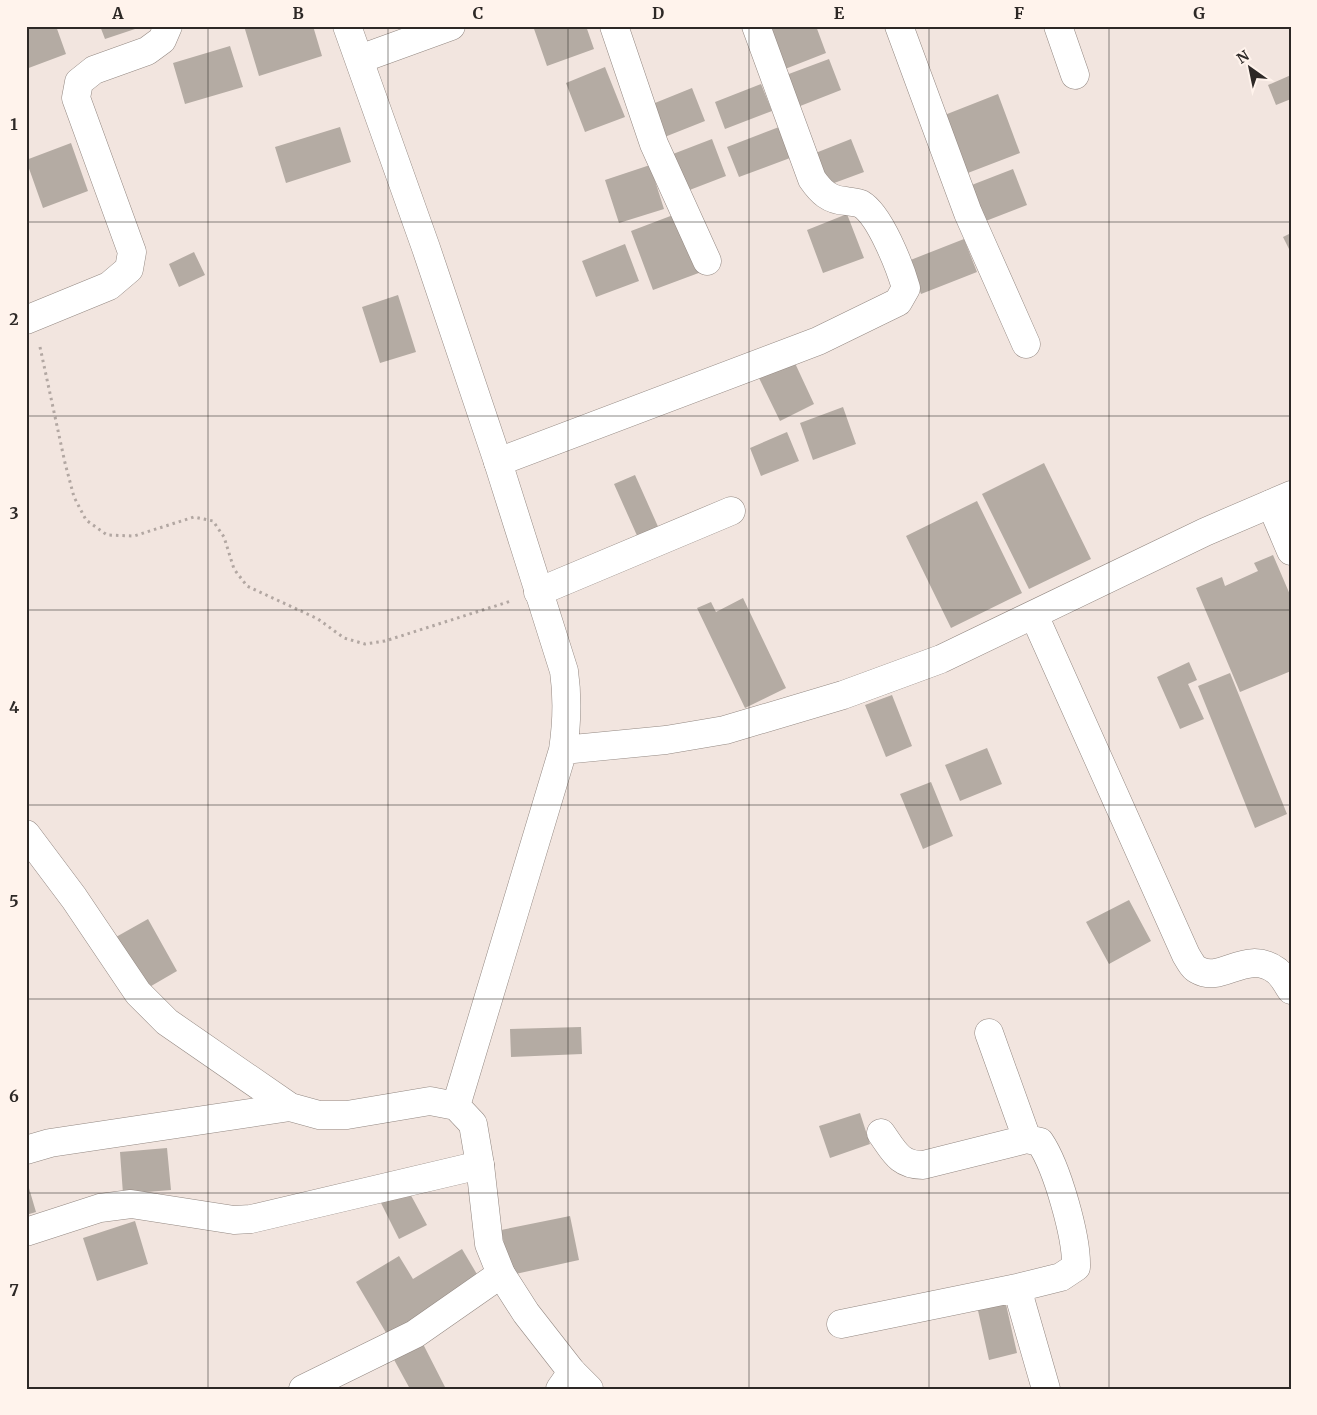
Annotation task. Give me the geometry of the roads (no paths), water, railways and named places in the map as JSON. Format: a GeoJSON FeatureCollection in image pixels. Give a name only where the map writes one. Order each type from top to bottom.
{"type":"FeatureCollection","features":[{"type":"Feature","properties":{"kind":"street"},"geometry":{"type":"LineString","coordinates":[[30,318],[109,286],[129,269],[132,252],[76,98],[79,82],[94,70],[147,51],[162,40],[168,26]]}},
{"type":"Feature","properties":{"kind":"street"},"geometry":{"type":"LineString","coordinates":[[347,26],[498,462],[564,671],[568,710],[563,750],[456,1106]]}},
{"type":"Feature","properties":{"kind":"street"},"geometry":{"type":"LineString","coordinates":[[360,59],[451,26]]}},
{"type":"Feature","properties":{"kind":"street"},"geometry":{"type":"LineString","coordinates":[[498,462],[818,341],[898,302],[906,288],[902,273],[872,213],[860,203],[839,201],[822,193],[812,179],[756,26]]}},
{"type":"Feature","properties":{"kind":"street"},"geometry":{"type":"LineString","coordinates":[[899,26],[968,213],[1026,344]]}},
{"type":"Feature","properties":{"kind":"street"},"geometry":{"type":"LineString","coordinates":[[1058,26],[1075,75]]}},
{"type":"Feature","properties":{"kind":"street"},"geometry":{"type":"LineString","coordinates":[[622,29],[654,144],[706,261]]}},
{"type":"Feature","properties":{"kind":"street"},"geometry":{"type":"LineString","coordinates":[[563,750],[666,740],[743,724],[843,695],[932,662],[1205,532],[1281,500],[1291,551]]}},
{"type":"Feature","properties":{"kind":"street"},"geometry":{"type":"LineString","coordinates":[[538,592],[731,511]]}},
{"type":"Feature","properties":{"kind":"street"},"geometry":{"type":"LineString","coordinates":[[1034,615],[1186,955],[1196,970],[1210,975],[1245,963],[1260,963],[1278,972],[1291,990]]}},
{"type":"Feature","properties":{"kind":"street"},"geometry":{"type":"LineString","coordinates":[[26,834],[74,898],[138,993],[168,1022],[290,1107],[319,1115],[347,1115],[430,1101],[456,1106],[473,1124],[480,1165],[488,1244],[501,1274],[574,1383]]}},
{"type":"Feature","properties":{"kind":"street"},"geometry":{"type":"LineString","coordinates":[[989,1033],[1027,1139]]}},
{"type":"Feature","properties":{"kind":"street"},"geometry":{"type":"LineString","coordinates":[[26,1150],[50,1143],[290,1107]]}},
{"type":"Feature","properties":{"kind":"street"},"geometry":{"type":"LineString","coordinates":[[841,1324],[1017,1288],[1061,1277],[1076,1267],[1076,1250],[1050,1157],[1040,1142],[1027,1139],[924,1165],[909,1165],[898,1155],[881,1133]]}},
{"type":"Feature","properties":{"kind":"street"},"geometry":{"type":"LineString","coordinates":[[26,1232],[100,1208],[132,1204],[234,1220],[251,1219],[480,1165]]}},
{"type":"Feature","properties":{"kind":"street"},"geometry":{"type":"LineString","coordinates":[[302,1389],[415,1334],[501,1274]]}},
{"type":"Feature","properties":{"kind":"street"},"geometry":{"type":"LineString","coordinates":[[1017,1288],[1046,1389]]}}]}
